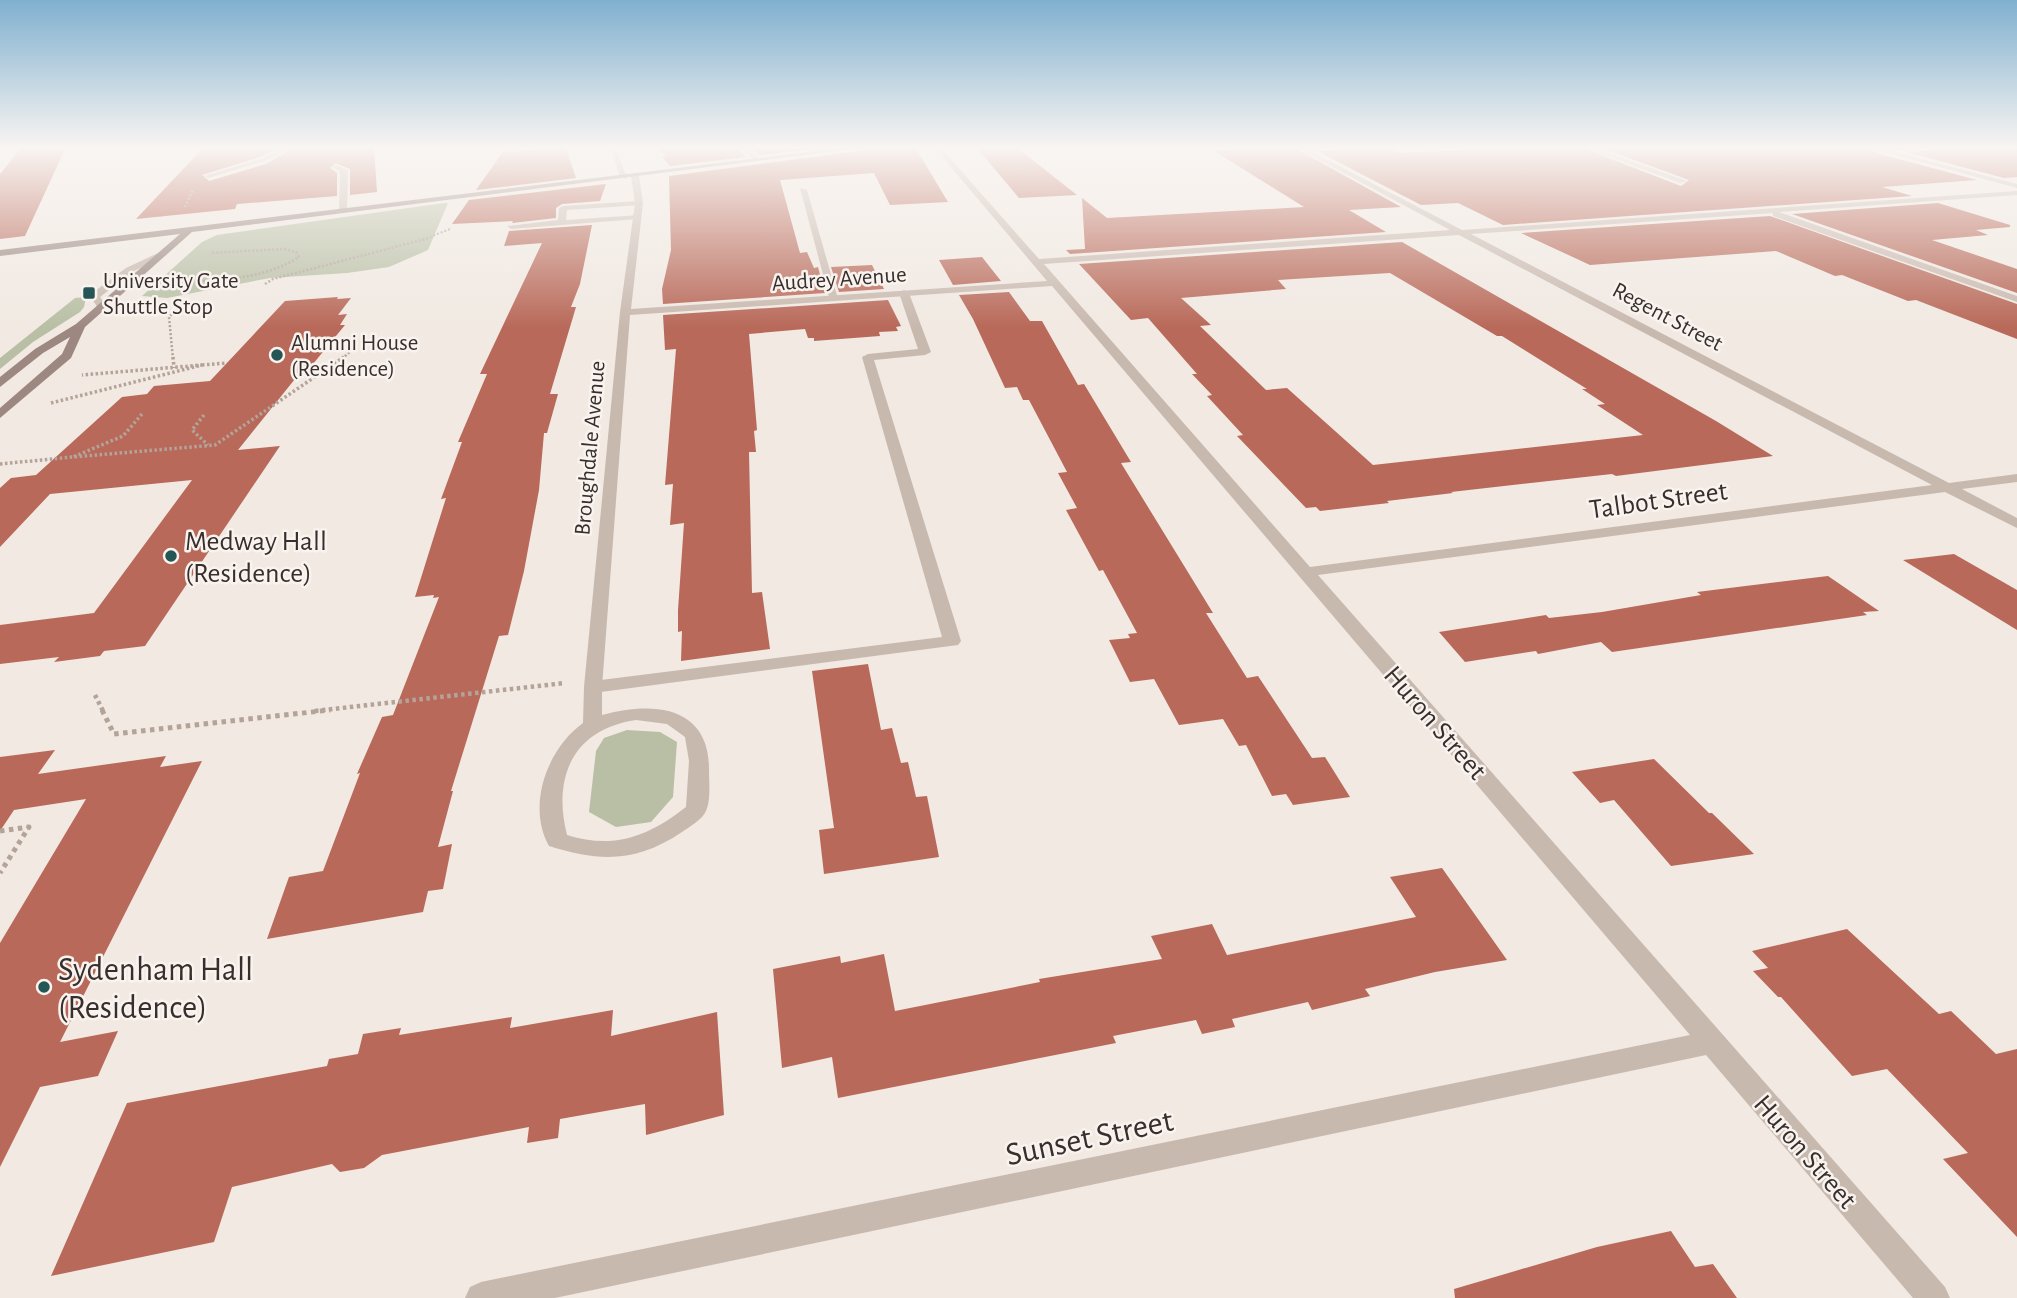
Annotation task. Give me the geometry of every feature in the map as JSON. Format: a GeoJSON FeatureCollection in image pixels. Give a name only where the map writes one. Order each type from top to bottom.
{"type":"FeatureCollection","features":[{"type":"Feature","properties":{"kind":"main road"},"geometry":{"type":"LineString","coordinates":[[0,253],[371,208]]}},
{"type":"Feature","properties":{"kind":"main road"},"geometry":{"type":"LineString","coordinates":[[0,383],[39,351],[80,326],[189,230]]}},
{"type":"Feature","properties":{"kind":"main road"},"geometry":{"type":"LineString","coordinates":[[0,414],[67,356],[80,326]]}},
{"type":"Feature","properties":{"kind":"street"},"geometry":{"type":"LineString","coordinates":[[562,222],[563,208],[638,210]]}},
{"type":"Feature","properties":{"kind":"street"},"geometry":{"type":"LineString","coordinates":[[808,208],[834,297]]}},
{"type":"Feature","properties":{"kind":"street","name":"Huron Street"},"geometry":{"type":"LineString","coordinates":[[990,208],[1934,1298]]}},
{"type":"Feature","properties":{"kind":"street","name":"Regent Street"},"geometry":{"type":"LineString","coordinates":[[1415,208],[2017,524]]}},
{"type":"Feature","properties":{"kind":"street"},"geometry":{"type":"LineString","coordinates":[[1038,262],[1816,208]]}},
{"type":"Feature","properties":{"kind":"street"},"geometry":{"type":"LineString","coordinates":[[511,226],[562,222],[638,210]]}},
{"type":"Feature","properties":{"kind":"street","name":"Broughdale Avenue"},"geometry":{"type":"LineString","coordinates":[[593,726],[593,683],[625,312],[638,210]]}},
{"type":"Feature","properties":{"kind":"street"},"geometry":{"type":"LineString","coordinates":[[1769,211],[2017,299]]}},
{"type":"Feature","properties":{"kind":"street"},"geometry":{"type":"LineString","coordinates":[[102,306],[95,296],[129,270],[160,256]]}},
{"type":"Feature","properties":{"kind":"street","name":"Audrey Avenue"},"geometry":{"type":"LineString","coordinates":[[625,312],[1054,283]]}},
{"type":"Feature","properties":{"kind":"street"},"geometry":{"type":"LineString","coordinates":[[593,683],[952,640],[868,357],[925,352],[904,293]]}},
{"type":"Feature","properties":{"kind":"street","name":"Talbot Street"},"geometry":{"type":"LineString","coordinates":[[1306,572],[2017,478]]}},
{"type":"Feature","properties":{"kind":"street"},"geometry":{"type":"LineString","coordinates":[[636,714],[666,717],[694,731],[699,743],[696,810],[674,829],[652,841],[625,850],[597,852],[556,840],[550,818],[555,771],[568,747],[593,726],[636,714]]}},
{"type":"Feature","properties":{"kind":"street","name":"Sunset Street"},"geometry":{"type":"LineString","coordinates":[[481,1298],[1712,1042]]}},
{"type":"Feature","properties":{"kind":"path"},"geometry":{"type":"LineString","coordinates":[[265,284],[272,279],[429,238],[450,229]]}},
{"type":"Feature","properties":{"kind":"path"},"geometry":{"type":"LineString","coordinates":[[127,284],[237,277],[268,272],[299,257],[296,252],[284,249],[160,256]]}},
{"type":"Feature","properties":{"kind":"path"},"geometry":{"type":"LineString","coordinates":[[174,368],[169,317],[183,303]]}},
{"type":"Feature","properties":{"kind":"path"},"geometry":{"type":"LineString","coordinates":[[0,464],[215,444],[341,359],[355,346]]}},
{"type":"Feature","properties":{"kind":"path"},"geometry":{"type":"LineString","coordinates":[[78,376],[227,363]]}},
{"type":"Feature","properties":{"kind":"path"},"geometry":{"type":"LineString","coordinates":[[47,404],[202,365]]}},
{"type":"Feature","properties":{"kind":"path"},"geometry":{"type":"LineString","coordinates":[[73,457],[123,436],[142,414]]}},
{"type":"Feature","properties":{"kind":"path"},"geometry":{"type":"LineString","coordinates":[[204,415],[192,430],[208,445]]}},
{"type":"Feature","properties":{"kind":"path"},"geometry":{"type":"LineString","coordinates":[[95,695],[114,734],[593,683]]}},
{"type":"Feature","properties":{"kind":"path"},"geometry":{"type":"LineString","coordinates":[[0,831],[29,827],[0,873]]}},
{"type":"Feature","properties":{"kind":"green space"},"geometry":{"type":"Polygon","coordinates":[[[412,208],[446,208],[428,250],[389,267],[347,273],[270,278],[167,298],[142,296],[202,242],[217,235],[412,208]]]}},
{"type":"Feature","properties":{"kind":"green space"},"geometry":{"type":"Polygon","coordinates":[[[86,297],[80,312],[33,342],[0,369],[0,358],[75,298],[86,297]]]}},
{"type":"Feature","properties":{"kind":"green space"},"geometry":{"type":"Polygon","coordinates":[[[627,730],[660,732],[677,742],[673,797],[651,822],[616,827],[589,812],[596,751],[604,738],[627,730]]]}},
{"type":"Feature","properties":{"kind":"building"},"geometry":{"type":"Polygon","coordinates":[[[0,208],[38,208],[25,236],[0,239],[0,208]]]}},
{"type":"Feature","properties":{"kind":"building"},"geometry":{"type":"Polygon","coordinates":[[[147,208],[236,208],[235,209],[136,219],[147,208]]]}},
{"type":"Feature","properties":{"kind":"building"},"geometry":{"type":"Polygon","coordinates":[[[464,208],[557,208],[556,218],[512,223],[513,221],[452,224],[464,208]]]}},
{"type":"Feature","properties":{"kind":"building"},"geometry":{"type":"Polygon","coordinates":[[[670,208],[788,208],[800,253],[807,252],[814,268],[818,267],[825,293],[663,304],[662,289],[671,250],[670,208]]]}},
{"type":"Feature","properties":{"kind":"building"},"geometry":{"type":"Polygon","coordinates":[[[1083,208],[1094,208],[1107,218],[1294,208],[1391,208],[1349,210],[1386,232],[1070,254],[1066,250],[1085,249],[1083,208]]]}},
{"type":"Feature","properties":{"kind":"building"},"geometry":{"type":"Polygon","coordinates":[[[1467,208],[1749,208],[1503,225],[1467,208]]]}},
{"type":"Feature","properties":{"kind":"building"},"geometry":{"type":"Polygon","coordinates":[[[1877,208],[1953,208],[2010,225],[1976,230],[1988,235],[1932,240],[2017,269],[2017,293],[1792,214],[1877,208]]]}},
{"type":"Feature","properties":{"kind":"building"},"geometry":{"type":"Polygon","coordinates":[[[1770,216],[2017,304],[2017,339],[1916,300],[1908,301],[1842,275],[1835,276],[1776,251],[1590,265],[1521,233],[1770,216]]]}},
{"type":"Feature","properties":{"kind":"building"},"geometry":{"type":"Polygon","coordinates":[[[592,225],[580,284],[571,307],[576,307],[550,394],[558,394],[547,433],[544,433],[539,490],[524,571],[508,635],[499,636],[451,791],[438,847],[452,844],[443,889],[428,891],[423,912],[267,939],[289,877],[323,871],[360,773],[357,774],[382,717],[393,715],[439,597],[415,597],[446,498],[441,499],[462,442],[458,442],[487,374],[480,374],[542,243],[504,246],[509,231],[592,225]]]}},
{"type":"Feature","properties":{"kind":"building"},"geometry":{"type":"Polygon","coordinates":[[[1402,242],[1773,456],[1616,476],[1612,474],[1451,492],[1453,493],[1320,511],[1316,507],[1306,508],[1237,436],[1243,435],[1207,396],[1212,395],[1192,374],[1197,374],[1148,318],[1131,320],[1079,264],[1402,242]],[[1390,273],[1278,280],[1286,289],[1181,298],[1211,325],[1200,326],[1266,390],[1287,388],[1373,465],[1643,435],[1597,405],[1605,404],[1582,389],[1587,389],[1502,336],[1497,336],[1390,273]]]}},
{"type":"Feature","properties":{"kind":"building"},"geometry":{"type":"Polygon","coordinates":[[[982,257],[1001,281],[953,285],[939,260],[982,257]]]}},
{"type":"Feature","properties":{"kind":"building"},"geometry":{"type":"Polygon","coordinates":[[[872,265],[884,289],[839,292],[831,267],[872,265]]]}},
{"type":"Feature","properties":{"kind":"building"},"geometry":{"type":"Polygon","coordinates":[[[1009,292],[1030,321],[1042,321],[1078,385],[1084,384],[1131,462],[1121,463],[1213,613],[1206,613],[1247,678],[1258,676],[1312,758],[1325,757],[1350,797],[1293,805],[1286,794],[1272,796],[1246,745],[1239,746],[1223,719],[1179,725],[1154,679],[1130,682],[1109,640],[1130,638],[1128,634],[1137,633],[1066,510],[1077,508],[1058,473],[1067,472],[1029,400],[1023,400],[1017,387],[1005,388],[959,295],[1009,292]]]}},
{"type":"Feature","properties":{"kind":"building"},"geometry":{"type":"Polygon","coordinates":[[[338,297],[337,299],[351,298],[338,315],[347,314],[340,325],[345,325],[313,364],[307,364],[238,450],[280,446],[145,646],[104,651],[100,656],[54,662],[59,657],[0,664],[0,625],[94,613],[192,480],[50,494],[0,547],[0,488],[11,478],[36,475],[122,397],[147,394],[154,386],[210,381],[285,301],[338,297]]]}},
{"type":"Feature","properties":{"kind":"building"},"geometry":{"type":"Polygon","coordinates":[[[888,300],[901,326],[896,327],[898,331],[879,332],[880,336],[814,341],[814,338],[808,338],[805,329],[749,334],[757,430],[754,431],[756,452],[749,452],[752,593],[762,592],[770,649],[681,661],[682,631],[678,632],[678,610],[684,523],[670,525],[673,484],[665,485],[676,349],[665,350],[663,315],[888,300]]]}},
{"type":"Feature","properties":{"kind":"building"},"geometry":{"type":"Polygon","coordinates":[[[1954,554],[2017,590],[2017,630],[1903,560],[1954,554]]]}},
{"type":"Feature","properties":{"kind":"building"},"geometry":{"type":"Polygon","coordinates":[[[1828,576],[1879,611],[1863,612],[1867,615],[1612,652],[1601,642],[1538,654],[1536,651],[1465,662],[1439,632],[1546,615],[1549,618],[1602,612],[1701,595],[1697,592],[1828,576]]]}},
{"type":"Feature","properties":{"kind":"building"},"geometry":{"type":"Polygon","coordinates":[[[868,664],[881,730],[892,728],[901,763],[908,762],[916,797],[927,796],[939,857],[824,874],[819,830],[834,828],[812,671],[868,664]]]}},
{"type":"Feature","properties":{"kind":"building","name":"Sydenham Hall (Residence)"},"geometry":{"type":"Polygon","coordinates":[[[55,750],[38,774],[166,756],[160,767],[202,761],[60,1042],[118,1031],[98,1076],[40,1087],[0,1167],[0,943],[86,799],[14,810],[0,831],[0,757],[55,750]]]}},
{"type":"Feature","properties":{"kind":"building"},"geometry":{"type":"Polygon","coordinates":[[[1654,759],[1754,854],[1671,866],[1614,800],[1600,803],[1572,772],[1654,759]]]}},
{"type":"Feature","properties":{"kind":"building"},"geometry":{"type":"Polygon","coordinates":[[[1442,868],[1507,960],[1435,972],[1365,989],[1370,996],[1312,1010],[1308,1002],[1232,1019],[1235,1027],[1202,1034],[1196,1020],[1113,1036],[1116,1043],[838,1098],[832,1057],[782,1068],[773,969],[840,956],[841,963],[884,954],[895,1011],[1040,982],[1039,979],[1162,959],[1151,936],[1212,924],[1227,955],[1416,917],[1390,877],[1442,868]]]}},
{"type":"Feature","properties":{"kind":"building"},"geometry":{"type":"Polygon","coordinates":[[[1847,929],[1939,1014],[1951,1011],[1996,1054],[2017,1049],[2017,1237],[1943,1159],[1968,1153],[1887,1069],[1852,1076],[1781,997],[1753,971],[1768,968],[1752,951],[1847,929]]]}},
{"type":"Feature","properties":{"kind":"building"},"geometry":{"type":"Polygon","coordinates":[[[613,1010],[611,1036],[717,1012],[724,1115],[646,1135],[645,1104],[560,1119],[558,1138],[527,1143],[529,1127],[382,1155],[364,1168],[340,1172],[332,1164],[232,1187],[214,1242],[51,1276],[127,1103],[327,1066],[329,1059],[358,1054],[363,1034],[401,1028],[399,1035],[512,1017],[510,1028],[613,1010]]]}},
{"type":"Feature","properties":{"kind":"building"},"geometry":{"type":"Polygon","coordinates":[[[1671,1231],[1695,1267],[1713,1264],[1737,1298],[1455,1298],[1454,1289],[1597,1247],[1671,1231]]]}},
{"type":"Feature","properties":{"kind":"place","name":"University Gate Shuttle Stop"},"geometry":{"type":"Point","coordinates":[89,293]}},
{"type":"Feature","properties":{"kind":"place","name":"Alumni House (Residence)"},"geometry":{"type":"Point","coordinates":[277,355]}},
{"type":"Feature","properties":{"kind":"place","name":"Medway Hall (Residence)"},"geometry":{"type":"Point","coordinates":[171,556]}},
{"type":"Feature","properties":{"kind":"place","name":"Sydenham Hall (Residence)"},"geometry":{"type":"Point","coordinates":[44,987]}}]}
